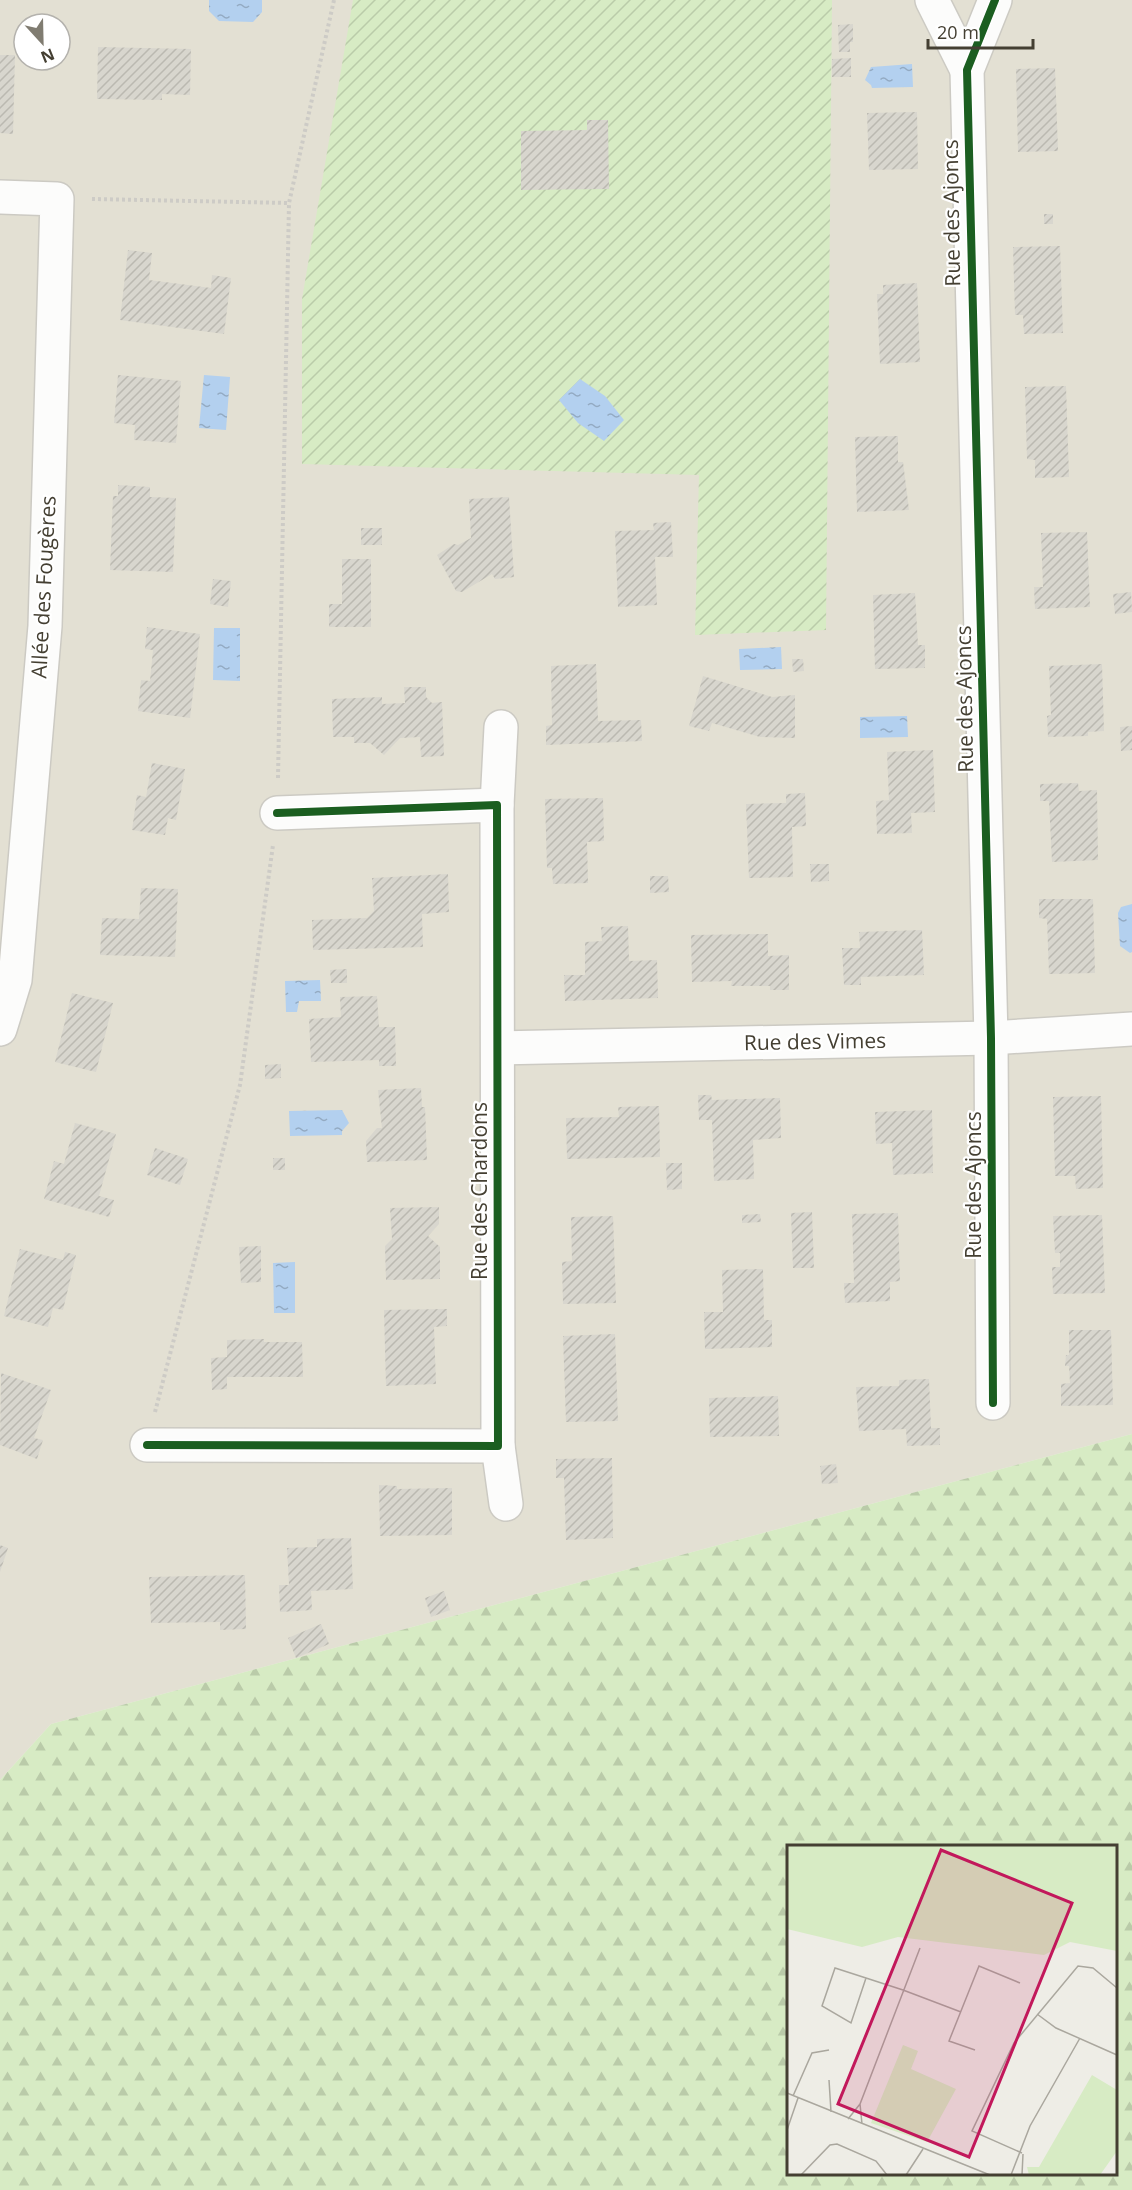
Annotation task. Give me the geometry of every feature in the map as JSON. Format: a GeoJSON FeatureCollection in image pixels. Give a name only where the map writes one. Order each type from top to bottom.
{"type":"FeatureCollection","features":[{"type":"Feature","properties":{"kind":"street","name":"Rue des Ajoncs"},"geometry":{"type":"LineString","coordinates":[[932,0],[966,70]]}},
{"type":"Feature","properties":{"kind":"street","name":"Rue des Ajoncs"},"geometry":{"type":"LineString","coordinates":[[993,1403],[992,1038],[966,70],[994,0]]}},
{"type":"Feature","properties":{"kind":"street"},"geometry":{"type":"LineString","coordinates":[[0,197],[57,199]]}},
{"type":"Feature","properties":{"kind":"street","name":"Allée des Fougères"},"geometry":{"type":"LineString","coordinates":[[0,1029],[15,980],[45,626],[57,199]]}},
{"type":"Feature","properties":{"kind":"street","name":"Rue des Chardons"},"geometry":{"type":"LineString","coordinates":[[501,727],[497,805],[498,1446],[506,1504]]}},
{"type":"Feature","properties":{"kind":"street"},"geometry":{"type":"LineString","coordinates":[[277,813],[497,805]]}},
{"type":"Feature","properties":{"kind":"street","name":"Rue des Vimes"},"geometry":{"type":"LineString","coordinates":[[498,1048],[992,1038],[1132,1029]]}},
{"type":"Feature","properties":{"kind":"street"},"geometry":{"type":"LineString","coordinates":[[147,1445],[498,1446]]}},
{"type":"Feature","properties":{"kind":"path"},"geometry":{"type":"LineString","coordinates":[[147,1445],[240,1085],[277,813],[289,203],[334,0]]}},
{"type":"Feature","properties":{"kind":"path"},"geometry":{"type":"LineString","coordinates":[[57,199],[289,203]]}},
{"type":"Feature","properties":{"kind":"shaded area"},"geometry":{"type":"Polygon","coordinates":[[[0,0],[1132,0],[1132,1434],[51,1724],[0,1780],[0,0]]]}},
{"type":"Feature","properties":{"kind":"green space"},"geometry":{"type":"Polygon","coordinates":[[[353,0],[832,0],[826,630],[695,635],[699,475],[302,464],[302,299],[353,0]]]}},
{"type":"Feature","properties":{"kind":"green space"},"geometry":{"type":"Polygon","coordinates":[[[1132,1434],[1132,2190],[0,2190],[0,1780],[51,1724],[1132,1434]]]}},
{"type":"Feature","properties":{"kind":"water"},"geometry":{"type":"Polygon","coordinates":[[[209,0],[262,0],[262,12],[253,22],[219,21],[209,11],[209,0]]]}},
{"type":"Feature","properties":{"kind":"water"},"geometry":{"type":"Polygon","coordinates":[[[912,64],[913,87],[872,88],[865,80],[871,67],[912,64]]]}},
{"type":"Feature","properties":{"kind":"water"},"geometry":{"type":"Polygon","coordinates":[[[204,375],[230,377],[226,430],[199,428],[204,375]]]}},
{"type":"Feature","properties":{"kind":"water"},"geometry":{"type":"Polygon","coordinates":[[[580,379],[605,396],[624,420],[604,441],[578,423],[559,400],[580,379]]]}},
{"type":"Feature","properties":{"kind":"water"},"geometry":{"type":"Polygon","coordinates":[[[214,628],[240,628],[240,681],[213,680],[214,628]]]}},
{"type":"Feature","properties":{"kind":"water"},"geometry":{"type":"Polygon","coordinates":[[[781,647],[782,669],[740,670],[739,649],[781,647]]]}},
{"type":"Feature","properties":{"kind":"water"},"geometry":{"type":"Polygon","coordinates":[[[907,716],[908,737],[860,738],[860,717],[907,716]]]}},
{"type":"Feature","properties":{"kind":"water"},"geometry":{"type":"Polygon","coordinates":[[[1132,904],[1132,952],[1130,953],[1120,946],[1118,913],[1121,907],[1132,904]]]}},
{"type":"Feature","properties":{"kind":"water"},"geometry":{"type":"Polygon","coordinates":[[[320,980],[321,1001],[299,1001],[297,1012],[286,1012],[285,981],[320,980]]]}},
{"type":"Feature","properties":{"kind":"water"},"geometry":{"type":"Polygon","coordinates":[[[342,1110],[349,1123],[342,1131],[342,1135],[290,1136],[289,1111],[342,1110]]]}},
{"type":"Feature","properties":{"kind":"water"},"geometry":{"type":"Polygon","coordinates":[[[295,1262],[295,1313],[274,1313],[273,1263],[295,1262]]]}},
{"type":"Feature","properties":{"kind":"building"},"geometry":{"type":"Polygon","coordinates":[[[853,24],[853,42],[850,42],[850,52],[839,52],[838,25],[853,24]]]}},
{"type":"Feature","properties":{"kind":"building"},"geometry":{"type":"Polygon","coordinates":[[[98,47],[191,49],[190,95],[162,94],[162,100],[97,99],[98,47]]]}},
{"type":"Feature","properties":{"kind":"building"},"geometry":{"type":"Polygon","coordinates":[[[0,55],[12,55],[12,72],[15,72],[13,134],[0,133],[0,55]]]}},
{"type":"Feature","properties":{"kind":"building"},"geometry":{"type":"Polygon","coordinates":[[[851,58],[851,77],[832,77],[832,59],[851,58]]]}},
{"type":"Feature","properties":{"kind":"building"},"geometry":{"type":"Polygon","coordinates":[[[1055,68],[1058,151],[1018,152],[1016,69],[1055,68]]]}},
{"type":"Feature","properties":{"kind":"building"},"geometry":{"type":"Polygon","coordinates":[[[917,112],[918,169],[869,170],[867,113],[917,112]]]}},
{"type":"Feature","properties":{"kind":"building"},"geometry":{"type":"Polygon","coordinates":[[[587,120],[608,120],[609,189],[521,190],[521,131],[587,130],[587,120]]]}},
{"type":"Feature","properties":{"kind":"building"},"geometry":{"type":"Polygon","coordinates":[[[1044,214],[1053,214],[1053,224],[1044,224],[1044,214]]]}},
{"type":"Feature","properties":{"kind":"building"},"geometry":{"type":"Polygon","coordinates":[[[1060,246],[1063,333],[1024,334],[1023,315],[1015,315],[1013,247],[1060,246]]]}},
{"type":"Feature","properties":{"kind":"building"},"geometry":{"type":"Polygon","coordinates":[[[128,250],[152,253],[149,280],[211,288],[212,275],[231,278],[224,334],[120,320],[128,250]]]}},
{"type":"Feature","properties":{"kind":"building"},"geometry":{"type":"Polygon","coordinates":[[[917,283],[920,362],[880,364],[877,294],[883,294],[883,285],[917,283]]]}},
{"type":"Feature","properties":{"kind":"building"},"geometry":{"type":"Polygon","coordinates":[[[118,375],[181,381],[176,443],[134,440],[135,425],[114,423],[118,375]]]}},
{"type":"Feature","properties":{"kind":"building"},"geometry":{"type":"Polygon","coordinates":[[[1066,386],[1069,477],[1035,478],[1035,460],[1027,459],[1025,387],[1066,386]]]}},
{"type":"Feature","properties":{"kind":"building"},"geometry":{"type":"Polygon","coordinates":[[[898,436],[898,462],[903,462],[909,510],[857,512],[855,437],[898,436]]]}},
{"type":"Feature","properties":{"kind":"building"},"geometry":{"type":"Polygon","coordinates":[[[118,485],[150,487],[150,497],[176,498],[173,572],[110,570],[113,496],[118,496],[118,485]]]}},
{"type":"Feature","properties":{"kind":"building"},"geometry":{"type":"Polygon","coordinates":[[[509,497],[514,577],[495,579],[492,574],[462,592],[456,591],[437,555],[454,544],[458,545],[471,538],[469,499],[509,497]]]}},
{"type":"Feature","properties":{"kind":"building"},"geometry":{"type":"Polygon","coordinates":[[[671,522],[673,557],[655,557],[657,605],[618,607],[615,531],[654,530],[653,523],[671,522]]]}},
{"type":"Feature","properties":{"kind":"building"},"geometry":{"type":"Polygon","coordinates":[[[361,528],[382,528],[382,545],[361,545],[361,528]]]}},
{"type":"Feature","properties":{"kind":"building"},"geometry":{"type":"Polygon","coordinates":[[[1087,532],[1090,607],[1035,609],[1034,587],[1043,587],[1041,533],[1087,532]]]}},
{"type":"Feature","properties":{"kind":"building"},"geometry":{"type":"Polygon","coordinates":[[[342,559],[371,559],[371,627],[329,627],[329,604],[342,604],[342,559]]]}},
{"type":"Feature","properties":{"kind":"building"},"geometry":{"type":"Polygon","coordinates":[[[213,579],[231,581],[228,607],[210,604],[213,579]]]}},
{"type":"Feature","properties":{"kind":"building"},"geometry":{"type":"Polygon","coordinates":[[[1131,592],[1132,612],[1115,614],[1113,594],[1131,592]]]}},
{"type":"Feature","properties":{"kind":"building"},"geometry":{"type":"Polygon","coordinates":[[[915,593],[918,645],[925,645],[925,668],[875,669],[873,595],[915,593]]]}},
{"type":"Feature","properties":{"kind":"building"},"geometry":{"type":"Polygon","coordinates":[[[147,627],[200,634],[190,718],[138,711],[141,680],[150,681],[153,650],[145,649],[147,627]]]}},
{"type":"Feature","properties":{"kind":"building"},"geometry":{"type":"Polygon","coordinates":[[[792,659],[803,659],[804,671],[793,672],[792,659]]]}},
{"type":"Feature","properties":{"kind":"building"},"geometry":{"type":"Polygon","coordinates":[[[596,664],[598,721],[641,720],[642,741],[546,745],[546,726],[552,725],[551,666],[596,664]]]}},
{"type":"Feature","properties":{"kind":"building"},"geometry":{"type":"Polygon","coordinates":[[[1102,664],[1104,731],[1088,732],[1088,736],[1048,737],[1047,716],[1051,715],[1049,666],[1102,664]]]}},
{"type":"Feature","properties":{"kind":"building"},"geometry":{"type":"Polygon","coordinates":[[[703,676],[772,697],[795,695],[795,738],[760,737],[712,723],[709,731],[689,726],[703,676]]]}},
{"type":"Feature","properties":{"kind":"building"},"geometry":{"type":"Polygon","coordinates":[[[404,687],[426,687],[426,697],[432,703],[442,702],[444,756],[421,757],[420,737],[400,738],[384,755],[370,743],[354,743],[354,737],[333,737],[332,699],[382,697],[382,704],[405,703],[404,687]]]}},
{"type":"Feature","properties":{"kind":"building"},"geometry":{"type":"Polygon","coordinates":[[[1132,726],[1132,750],[1121,751],[1120,727],[1132,726]]]}},
{"type":"Feature","properties":{"kind":"building"},"geometry":{"type":"Polygon","coordinates":[[[933,750],[935,812],[911,813],[912,833],[877,834],[876,801],[889,800],[887,752],[933,750]]]}},
{"type":"Feature","properties":{"kind":"building"},"geometry":{"type":"Polygon","coordinates":[[[152,763],[185,769],[176,820],[168,818],[165,835],[132,830],[137,795],[146,797],[152,763]]]}},
{"type":"Feature","properties":{"kind":"building"},"geometry":{"type":"Polygon","coordinates":[[[1078,783],[1079,791],[1097,790],[1098,860],[1052,862],[1049,801],[1040,801],[1040,784],[1078,783]]]}},
{"type":"Feature","properties":{"kind":"building"},"geometry":{"type":"Polygon","coordinates":[[[805,793],[806,826],[792,827],[793,877],[749,878],[746,804],[786,803],[786,794],[805,793]]]}},
{"type":"Feature","properties":{"kind":"building"},"geometry":{"type":"Polygon","coordinates":[[[603,798],[604,841],[587,842],[588,883],[553,884],[552,868],[547,868],[545,799],[603,798]]]}},
{"type":"Feature","properties":{"kind":"building"},"geometry":{"type":"Polygon","coordinates":[[[810,864],[829,864],[829,881],[811,882],[810,864]]]}},
{"type":"Feature","properties":{"kind":"building"},"geometry":{"type":"Polygon","coordinates":[[[448,874],[449,912],[422,914],[423,947],[313,950],[312,920],[367,918],[374,911],[372,878],[448,874]]]}},
{"type":"Feature","properties":{"kind":"building"},"geometry":{"type":"Polygon","coordinates":[[[650,876],[668,876],[669,892],[650,893],[650,876]]]}},
{"type":"Feature","properties":{"kind":"building"},"geometry":{"type":"Polygon","coordinates":[[[141,888],[178,889],[175,957],[100,955],[102,918],[139,919],[141,888]]]}},
{"type":"Feature","properties":{"kind":"building"},"geometry":{"type":"Polygon","coordinates":[[[1039,899],[1093,899],[1095,973],[1049,974],[1047,919],[1039,918],[1039,899]]]}},
{"type":"Feature","properties":{"kind":"building"},"geometry":{"type":"Polygon","coordinates":[[[628,926],[629,961],[657,960],[658,998],[565,1001],[564,975],[585,975],[585,942],[602,941],[601,927],[628,926]]]}},
{"type":"Feature","properties":{"kind":"building"},"geometry":{"type":"Polygon","coordinates":[[[922,930],[924,975],[861,977],[861,985],[844,985],[842,948],[860,948],[859,932],[922,930]]]}},
{"type":"Feature","properties":{"kind":"building"},"geometry":{"type":"Polygon","coordinates":[[[768,934],[768,956],[789,955],[789,990],[770,990],[770,986],[731,986],[732,981],[692,982],[691,935],[768,934]]]}},
{"type":"Feature","properties":{"kind":"building"},"geometry":{"type":"Polygon","coordinates":[[[347,969],[347,983],[331,983],[330,970],[347,969]]]}},
{"type":"Feature","properties":{"kind":"building"},"geometry":{"type":"Polygon","coordinates":[[[72,993],[113,1003],[96,1072],[55,1062],[72,993]]]}},
{"type":"Feature","properties":{"kind":"building"},"geometry":{"type":"Polygon","coordinates":[[[377,996],[379,1027],[395,1027],[396,1066],[379,1066],[379,1060],[311,1062],[309,1019],[341,1017],[340,997],[377,996]]]}},
{"type":"Feature","properties":{"kind":"building"},"geometry":{"type":"Polygon","coordinates":[[[281,1064],[281,1078],[265,1079],[265,1065],[281,1064]]]}},
{"type":"Feature","properties":{"kind":"building"},"geometry":{"type":"Polygon","coordinates":[[[421,1088],[422,1107],[425,1107],[427,1160],[367,1162],[366,1141],[377,1128],[382,1128],[378,1090],[421,1088]]]}},
{"type":"Feature","properties":{"kind":"building"},"geometry":{"type":"Polygon","coordinates":[[[698,1095],[711,1095],[712,1100],[780,1098],[781,1138],[753,1140],[754,1179],[714,1181],[712,1120],[699,1120],[698,1095]]]}},
{"type":"Feature","properties":{"kind":"building"},"geometry":{"type":"Polygon","coordinates":[[[1101,1096],[1103,1188],[1076,1189],[1075,1176],[1055,1176],[1053,1097],[1101,1096]]]}},
{"type":"Feature","properties":{"kind":"building"},"geometry":{"type":"Polygon","coordinates":[[[659,1106],[660,1157],[567,1159],[566,1118],[619,1117],[618,1107],[659,1106]]]}},
{"type":"Feature","properties":{"kind":"building"},"geometry":{"type":"Polygon","coordinates":[[[932,1110],[933,1173],[893,1175],[892,1143],[876,1144],[875,1112],[932,1110]]]}},
{"type":"Feature","properties":{"kind":"building"},"geometry":{"type":"Polygon","coordinates":[[[75,1123],[116,1134],[99,1196],[114,1200],[109,1217],[44,1199],[54,1161],[64,1164],[75,1123]]]}},
{"type":"Feature","properties":{"kind":"building"},"geometry":{"type":"Polygon","coordinates":[[[155,1148],[188,1159],[180,1185],[147,1175],[155,1148]]]}},
{"type":"Feature","properties":{"kind":"building"},"geometry":{"type":"Polygon","coordinates":[[[273,1158],[285,1158],[285,1170],[273,1170],[273,1158]]]}},
{"type":"Feature","properties":{"kind":"building"},"geometry":{"type":"Polygon","coordinates":[[[666,1163],[682,1163],[682,1189],[667,1190],[666,1163]]]}},
{"type":"Feature","properties":{"kind":"building"},"geometry":{"type":"Polygon","coordinates":[[[439,1207],[439,1224],[428,1236],[440,1247],[440,1279],[386,1280],[385,1246],[392,1239],[390,1208],[439,1207]]]}},
{"type":"Feature","properties":{"kind":"building"},"geometry":{"type":"Polygon","coordinates":[[[812,1212],[814,1268],[793,1268],[791,1213],[812,1212]]]}},
{"type":"Feature","properties":{"kind":"building"},"geometry":{"type":"Polygon","coordinates":[[[898,1213],[900,1281],[890,1282],[890,1301],[845,1303],[844,1283],[854,1283],[852,1214],[898,1213]]]}},
{"type":"Feature","properties":{"kind":"building"},"geometry":{"type":"Polygon","coordinates":[[[760,1214],[761,1222],[742,1223],[742,1215],[760,1214]]]}},
{"type":"Feature","properties":{"kind":"building"},"geometry":{"type":"Polygon","coordinates":[[[1102,1215],[1105,1293],[1053,1294],[1052,1267],[1060,1267],[1060,1253],[1055,1253],[1053,1216],[1102,1215]]]}},
{"type":"Feature","properties":{"kind":"building"},"geometry":{"type":"Polygon","coordinates":[[[613,1216],[616,1303],[563,1304],[562,1262],[572,1261],[571,1217],[613,1216]]]}},
{"type":"Feature","properties":{"kind":"building"},"geometry":{"type":"Polygon","coordinates":[[[261,1246],[261,1282],[241,1283],[239,1247],[261,1246]]]}},
{"type":"Feature","properties":{"kind":"building"},"geometry":{"type":"Polygon","coordinates":[[[20,1249],[63,1260],[65,1252],[76,1255],[63,1310],[53,1308],[48,1327],[4,1316],[20,1249]]]}},
{"type":"Feature","properties":{"kind":"building"},"geometry":{"type":"Polygon","coordinates":[[[763,1269],[764,1320],[772,1320],[772,1347],[705,1349],[704,1312],[723,1312],[722,1270],[763,1269]]]}},
{"type":"Feature","properties":{"kind":"building"},"geometry":{"type":"Polygon","coordinates":[[[447,1309],[447,1326],[434,1327],[436,1384],[386,1386],[384,1310],[447,1309]]]}},
{"type":"Feature","properties":{"kind":"building"},"geometry":{"type":"Polygon","coordinates":[[[1069,1330],[1111,1330],[1113,1405],[1061,1406],[1061,1384],[1070,1383],[1069,1366],[1065,1366],[1066,1355],[1069,1355],[1069,1330]]]}},
{"type":"Feature","properties":{"kind":"building"},"geometry":{"type":"Polygon","coordinates":[[[615,1334],[618,1421],[566,1422],[563,1336],[615,1334]]]}},
{"type":"Feature","properties":{"kind":"building"},"geometry":{"type":"Polygon","coordinates":[[[264,1339],[264,1342],[302,1342],[303,1377],[227,1377],[227,1389],[212,1390],[211,1358],[227,1357],[227,1340],[264,1339]]]}},
{"type":"Feature","properties":{"kind":"building"},"geometry":{"type":"Polygon","coordinates":[[[1,1373],[51,1390],[34,1438],[43,1440],[37,1459],[0,1445],[1,1373]]]}},
{"type":"Feature","properties":{"kind":"building"},"geometry":{"type":"Polygon","coordinates":[[[929,1379],[931,1428],[940,1428],[940,1445],[907,1446],[906,1429],[859,1431],[856,1387],[899,1386],[899,1380],[929,1379]]]}},
{"type":"Feature","properties":{"kind":"building"},"geometry":{"type":"Polygon","coordinates":[[[778,1396],[779,1436],[710,1437],[709,1398],[778,1396]]]}},
{"type":"Feature","properties":{"kind":"building"},"geometry":{"type":"Polygon","coordinates":[[[612,1458],[613,1538],[566,1540],[564,1478],[556,1478],[556,1459],[612,1458]]]}},
{"type":"Feature","properties":{"kind":"building"},"geometry":{"type":"Polygon","coordinates":[[[836,1464],[838,1483],[822,1484],[820,1466],[836,1464]]]}},
{"type":"Feature","properties":{"kind":"building"},"geometry":{"type":"Polygon","coordinates":[[[379,1485],[397,1486],[397,1489],[452,1488],[452,1535],[380,1536],[379,1485]]]}},
{"type":"Feature","properties":{"kind":"building"},"geometry":{"type":"Polygon","coordinates":[[[351,1538],[353,1589],[311,1591],[312,1610],[280,1612],[279,1585],[289,1585],[287,1548],[317,1547],[317,1539],[351,1538]]]}},
{"type":"Feature","properties":{"kind":"building"},"geometry":{"type":"Polygon","coordinates":[[[0,1545],[8,1548],[0,1572],[0,1545]]]}},
{"type":"Feature","properties":{"kind":"building"},"geometry":{"type":"Polygon","coordinates":[[[245,1575],[246,1629],[220,1630],[220,1622],[151,1623],[149,1577],[245,1575]]]}},
{"type":"Feature","properties":{"kind":"building"},"geometry":{"type":"Polygon","coordinates":[[[444,1591],[450,1610],[431,1617],[425,1598],[444,1591]]]}},
{"type":"Feature","properties":{"kind":"building"},"geometry":{"type":"Polygon","coordinates":[[[321,1624],[329,1644],[296,1658],[288,1638],[321,1624]]]}},
{"type":"Feature","properties":{"kind":"cycle path"},"geometry":{"type":"LineString","coordinates":[[993,1403],[991,1038],[967,70],[995,0]]}},
{"type":"Feature","properties":{"kind":"cycle path"},"geometry":{"type":"LineString","coordinates":[[147,1445],[498,1446],[497,805],[277,813]]}}]}
